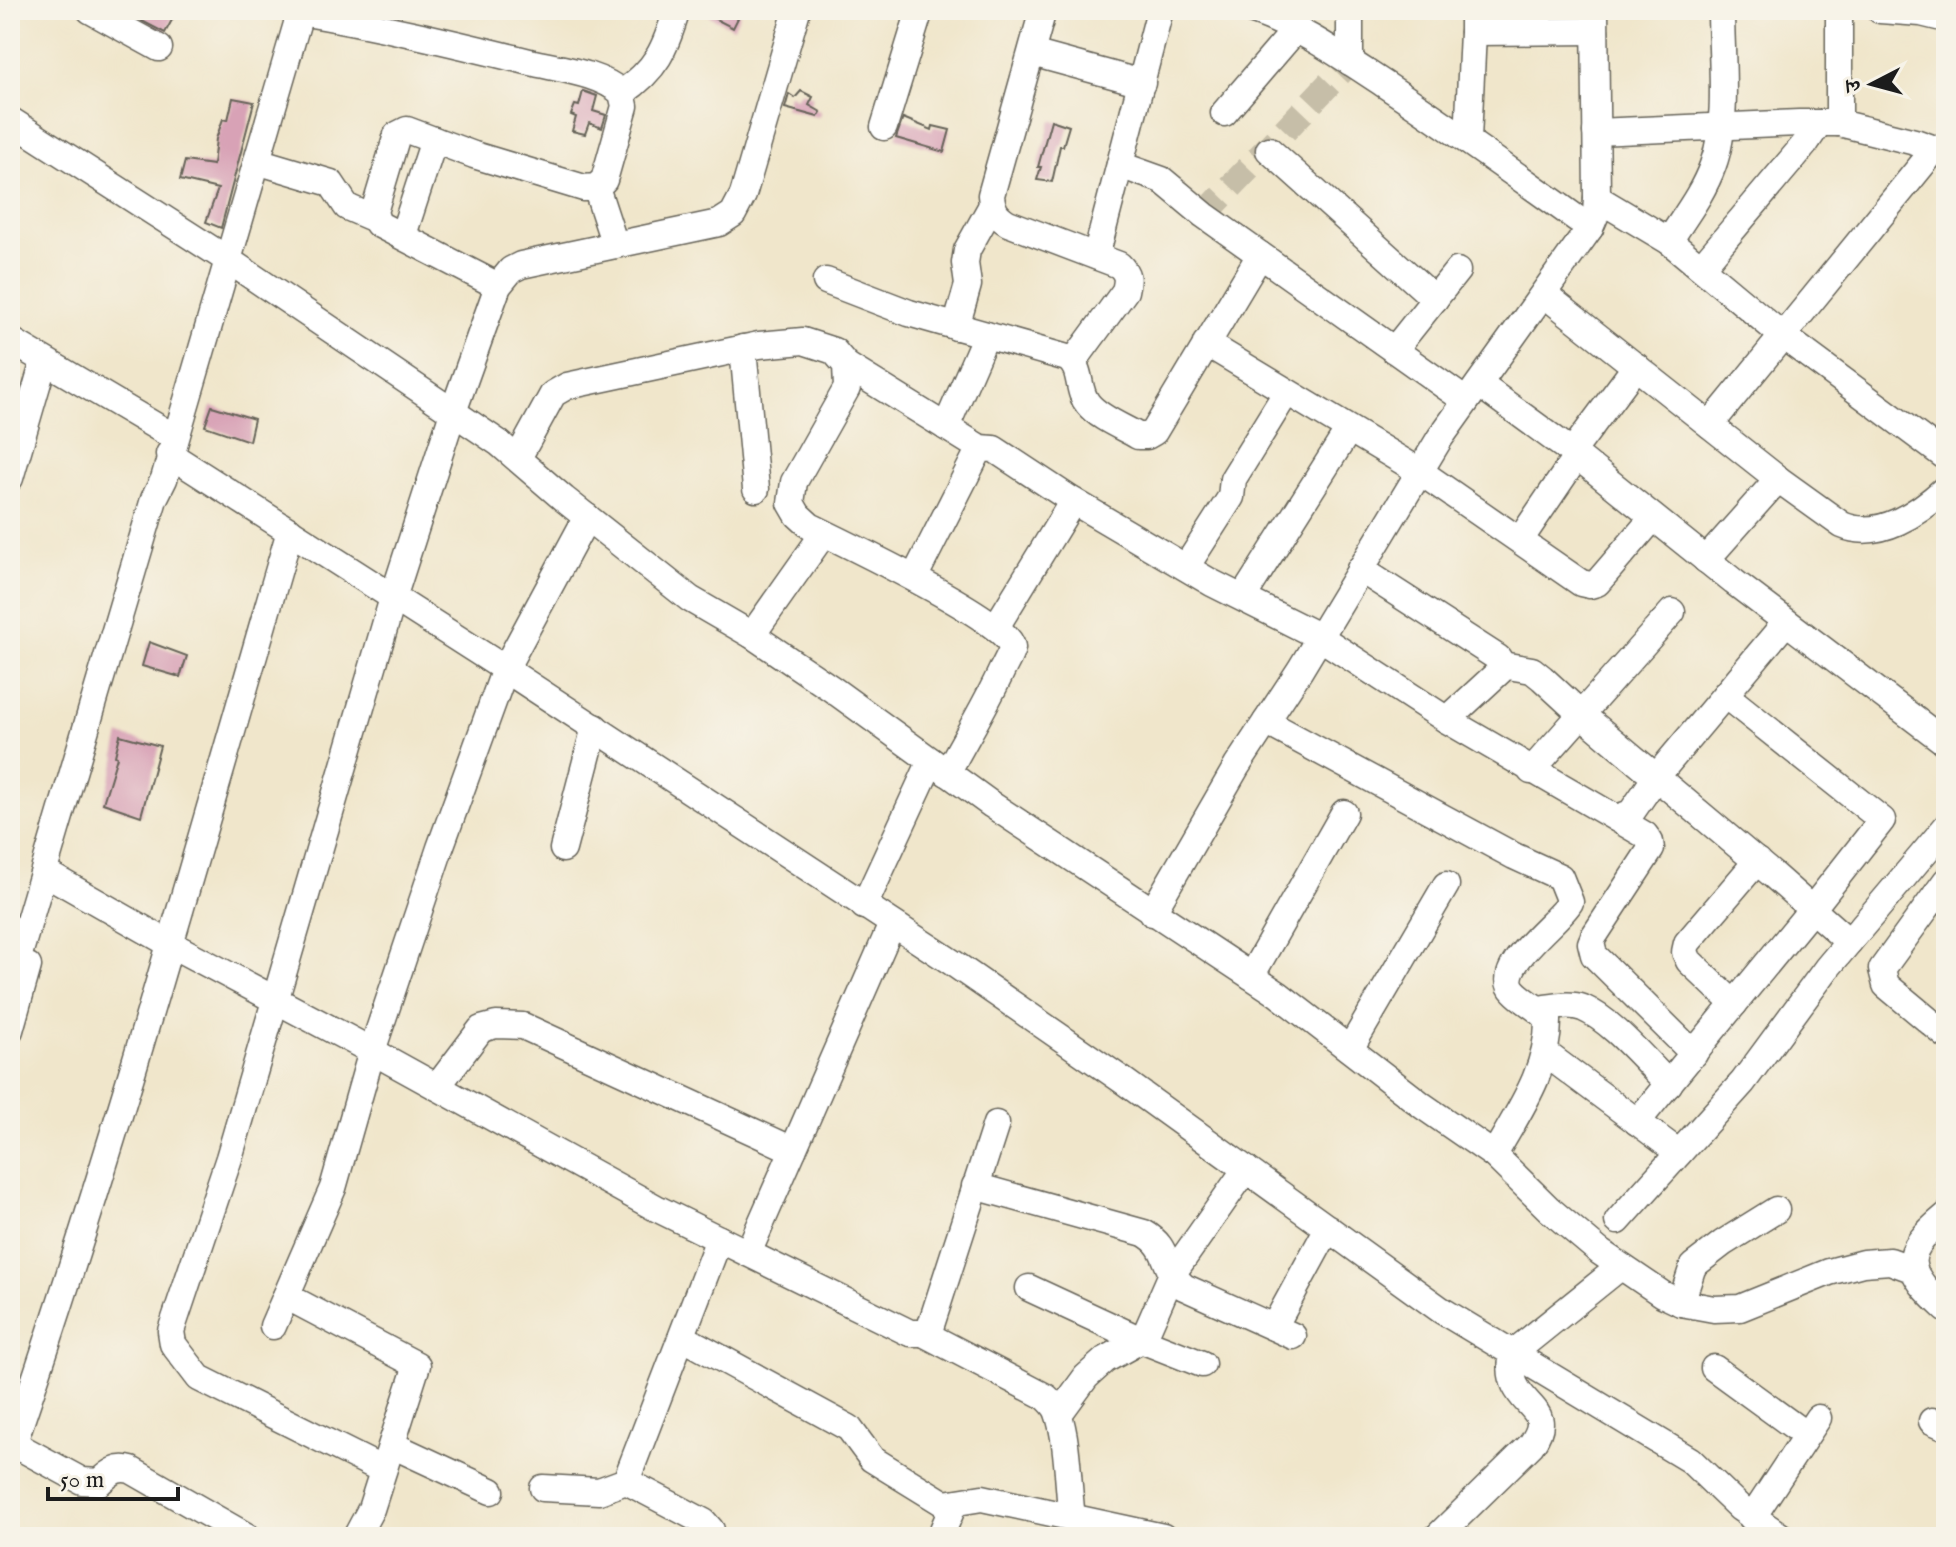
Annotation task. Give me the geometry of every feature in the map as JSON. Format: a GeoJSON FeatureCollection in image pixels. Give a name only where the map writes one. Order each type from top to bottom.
{"type":"FeatureCollection","features":[{"type":"Feature","properties":{"kind":"street"},"geometry":{"type":"LineString","coordinates":[[90,10],[159,48]]}},
{"type":"Feature","properties":{"kind":"street"},"geometry":{"type":"LineString","coordinates":[[622,93],[643,79],[658,59],[677,10]]}},
{"type":"Feature","properties":{"kind":"street"},"geometry":{"type":"LineString","coordinates":[[383,1470],[199,1378],[173,1344],[171,1331],[229,1158],[393,598],[453,412],[498,286],[511,270],[521,265],[719,223],[733,214],[743,195],[797,10]]}},
{"type":"Feature","properties":{"kind":"street"},"geometry":{"type":"LineString","coordinates":[[884,127],[920,10]]}},
{"type":"Feature","properties":{"kind":"street"},"geometry":{"type":"LineString","coordinates":[[956,327],[968,285],[967,250],[991,207],[991,195],[1043,10]]}},
{"type":"Feature","properties":{"kind":"street"},"geometry":{"type":"LineString","coordinates":[[1096,256],[1160,10]]}},
{"type":"Feature","properties":{"kind":"street"},"geometry":{"type":"LineString","coordinates":[[1250,10],[1297,28],[1468,139],[1590,228]]}},
{"type":"Feature","properties":{"kind":"street"},"geometry":{"type":"LineString","coordinates":[[1350,10],[1350,62]]}},
{"type":"Feature","properties":{"kind":"street"},"geometry":{"type":"LineString","coordinates":[[1669,241],[1701,191],[1714,163],[1721,128],[1721,10]]}},
{"type":"Feature","properties":{"kind":"street"},"geometry":{"type":"LineString","coordinates":[[1702,266],[1798,153],[1829,123],[1839,10]]}},
{"type":"Feature","properties":{"kind":"street"},"geometry":{"type":"LineString","coordinates":[[1880,10],[1929,14]]}},
{"type":"Feature","properties":{"kind":"street"},"geometry":{"type":"LineString","coordinates":[[10,1030],[154,499],[301,11],[379,25],[558,69],[612,83],[622,93],[625,106],[604,180],[596,187],[584,188],[407,130],[397,135],[374,212],[378,224],[498,286]]}},
{"type":"Feature","properties":{"kind":"street"},"geometry":{"type":"LineString","coordinates":[[1152,913],[1237,766],[1419,471],[1590,228],[1596,214],[1597,198],[1595,20],[1473,21],[1468,139]]}},
{"type":"Feature","properties":{"kind":"street"},"geometry":{"type":"LineString","coordinates":[[1224,113],[1297,28]]}},
{"type":"Feature","properties":{"kind":"street"},"geometry":{"type":"LineString","coordinates":[[1032,53],[1142,83]]}},
{"type":"Feature","properties":{"kind":"street"},"geometry":{"type":"LineString","coordinates":[[10,120],[228,260],[453,412],[518,458],[690,599],[752,635],[1152,913],[1251,976],[1423,1106],[1494,1155],[1549,1209],[1620,1267],[1662,1294],[1681,1303],[1714,1309],[1740,1308],[1829,1272],[1863,1263],[1890,1261],[1912,1269]]}},
{"type":"Feature","properties":{"kind":"street"},"geometry":{"type":"LineString","coordinates":[[1596,132],[1829,123],[1940,151],[1710,425]]}},
{"type":"Feature","properties":{"kind":"street"},"geometry":{"type":"LineString","coordinates":[[403,235],[434,140]]}},
{"type":"Feature","properties":{"kind":"street"},"geometry":{"type":"LineString","coordinates":[[1269,150],[1435,299]]}},
{"type":"Feature","properties":{"kind":"street"},"geometry":{"type":"LineString","coordinates":[[257,161],[331,183],[347,207],[375,219]]}},
{"type":"Feature","properties":{"kind":"street"},"geometry":{"type":"LineString","coordinates":[[1120,165],[1162,180],[1204,215],[1394,350],[1574,454],[1706,560],[1946,743]]}},
{"type":"Feature","properties":{"kind":"street"},"geometry":{"type":"LineString","coordinates":[[596,187],[615,245]]}},
{"type":"Feature","properties":{"kind":"street"},"geometry":{"type":"LineString","coordinates":[[1597,198],[1669,241],[1783,336],[1946,457]]}},
{"type":"Feature","properties":{"kind":"street"},"geometry":{"type":"LineString","coordinates":[[991,207],[998,217],[1008,223],[1119,265],[1126,272],[1128,281],[1125,291],[1073,362]]}},
{"type":"Feature","properties":{"kind":"street"},"geometry":{"type":"LineString","coordinates":[[826,281],[909,313],[1067,358],[1077,368],[1080,389],[1089,407],[1138,436],[1147,436],[1154,432],[1260,255]]}},
{"type":"Feature","properties":{"kind":"street"},"geometry":{"type":"LineString","coordinates":[[1394,350],[1457,271]]}},
{"type":"Feature","properties":{"kind":"street"},"geometry":{"type":"LineString","coordinates":[[1544,294],[1778,479],[1842,525],[1852,529],[1883,528],[1897,522],[1946,488]]}},
{"type":"Feature","properties":{"kind":"street"},"geometry":{"type":"LineString","coordinates":[[946,427],[986,335]]}},
{"type":"Feature","properties":{"kind":"street"},"geometry":{"type":"LineString","coordinates":[[10,340],[44,361],[169,457],[595,727],[892,924],[1113,1074],[1441,1310],[1690,1460],[1752,1518],[1782,1537]]}},
{"type":"Feature","properties":{"kind":"street"},"geometry":{"type":"LineString","coordinates":[[518,458],[553,394],[567,386],[743,348],[803,341],[834,351],[846,365],[980,448],[994,449],[1073,501],[1212,583],[1318,636],[1447,720],[1645,835],[1651,849],[1594,936],[1592,949],[1594,955],[1694,1054]]}},
{"type":"Feature","properties":{"kind":"street"},"geometry":{"type":"LineString","coordinates":[[1206,343],[1419,471],[1581,583],[1597,583],[1653,518]]}},
{"type":"Feature","properties":{"kind":"street"},"geometry":{"type":"LineString","coordinates":[[743,348],[756,489]]}},
{"type":"Feature","properties":{"kind":"street"},"geometry":{"type":"LineString","coordinates":[[10,478],[44,361]]}},
{"type":"Feature","properties":{"kind":"street"},"geometry":{"type":"LineString","coordinates":[[846,365],[847,388],[794,482],[791,503],[798,515],[824,533],[914,578],[996,627],[1009,638],[1012,648],[997,681],[939,767],[864,906]]}},
{"type":"Feature","properties":{"kind":"street"},"geometry":{"type":"LineString","coordinates":[[1520,540],[1574,454],[1636,366]]}},
{"type":"Feature","properties":{"kind":"street"},"geometry":{"type":"LineString","coordinates":[[1186,567],[1231,497],[1233,479],[1286,393]]}},
{"type":"Feature","properties":{"kind":"street"},"geometry":{"type":"LineString","coordinates":[[1243,597],[1348,431]]}},
{"type":"Feature","properties":{"kind":"street"},"geometry":{"type":"LineString","coordinates":[[914,578],[980,448]]}},
{"type":"Feature","properties":{"kind":"street"},"geometry":{"type":"LineString","coordinates":[[1706,560],[1778,479]]}},
{"type":"Feature","properties":{"kind":"street"},"geometry":{"type":"LineString","coordinates":[[996,627],[1073,501]]}},
{"type":"Feature","properties":{"kind":"street"},"geometry":{"type":"LineString","coordinates":[[273,1326],[333,1188],[372,1051],[440,848],[505,669],[587,517]]}},
{"type":"Feature","properties":{"kind":"street"},"geometry":{"type":"LineString","coordinates":[[248,1537],[218,1530],[131,1470],[112,1471],[100,1482],[82,1481],[23,1449],[16,1436],[170,944],[290,531]]}},
{"type":"Feature","properties":{"kind":"street"},"geometry":{"type":"LineString","coordinates":[[752,635],[824,533]]}},
{"type":"Feature","properties":{"kind":"street"},"geometry":{"type":"LineString","coordinates":[[1360,569],[1498,658],[1502,665],[1500,671],[1447,720]]}},
{"type":"Feature","properties":{"kind":"street"},"geometry":{"type":"LineString","coordinates":[[1531,771],[1672,612]]}},
{"type":"Feature","properties":{"kind":"street"},"geometry":{"type":"LineString","coordinates":[[1616,818],[1631,813],[1656,777],[1786,622]]}},
{"type":"Feature","properties":{"kind":"street"},"geometry":{"type":"LineString","coordinates":[[1502,665],[1532,670],[1849,942]]}},
{"type":"Feature","properties":{"kind":"street"},"geometry":{"type":"LineString","coordinates":[[1637,1122],[1882,820],[1725,695]]}},
{"type":"Feature","properties":{"kind":"street"},"geometry":{"type":"LineString","coordinates":[[1266,722],[1514,856],[1560,877],[1569,893],[1570,902],[1565,911],[1537,937],[1508,972],[1513,991],[1548,1019],[1541,1071],[1494,1155]]}},
{"type":"Feature","properties":{"kind":"street"},"geometry":{"type":"LineString","coordinates":[[563,849],[595,727]]}},
{"type":"Feature","properties":{"kind":"street"},"geometry":{"type":"LineString","coordinates":[[1251,976],[1344,813]]}},
{"type":"Feature","properties":{"kind":"street"},"geometry":{"type":"LineString","coordinates":[[1618,1221],[1743,1082],[1849,942],[1946,827]]}},
{"type":"Feature","properties":{"kind":"street"},"geometry":{"type":"LineString","coordinates":[[1734,1004],[1689,961],[1685,952],[1687,943],[1757,861]]}},
{"type":"Feature","properties":{"kind":"street"},"geometry":{"type":"LineString","coordinates":[[50,875],[170,944],[656,1208],[910,1333],[923,1333],[1046,1397],[1059,1414],[1072,1518]]}},
{"type":"Feature","properties":{"kind":"street"},"geometry":{"type":"LineString","coordinates":[[10,985],[50,875]]}},
{"type":"Feature","properties":{"kind":"street"},"geometry":{"type":"LineString","coordinates":[[1944,1030],[1886,985],[1882,969],[1946,881]]}},
{"type":"Feature","properties":{"kind":"street"},"geometry":{"type":"LineString","coordinates":[[1350,1049],[1446,885]]}},
{"type":"Feature","properties":{"kind":"street"},"geometry":{"type":"LineString","coordinates":[[748,1253],[892,924]]}},
{"type":"Feature","properties":{"kind":"street"},"geometry":{"type":"LineString","coordinates":[[1539,1009],[1568,1005],[1582,1008],[1603,1019],[1669,1084]]}},
{"type":"Feature","properties":{"kind":"street"},"geometry":{"type":"LineString","coordinates":[[437,1087],[481,1029],[496,1025],[523,1026],[793,1150]]}},
{"type":"Feature","properties":{"kind":"street"},"geometry":{"type":"LineString","coordinates":[[1545,1053],[1679,1153]]}},
{"type":"Feature","properties":{"kind":"street"},"geometry":{"type":"LineString","coordinates":[[923,1333],[930,1328],[996,1124]]}},
{"type":"Feature","properties":{"kind":"street"},"geometry":{"type":"LineString","coordinates":[[1059,1414],[1086,1377],[1105,1360],[1141,1340],[1171,1276],[1246,1169]]}},
{"type":"Feature","properties":{"kind":"street"},"geometry":{"type":"LineString","coordinates":[[975,1186],[1144,1233],[1157,1240],[1171,1276],[1191,1290],[1284,1332],[1328,1228]]}},
{"type":"Feature","properties":{"kind":"street"},"geometry":{"type":"LineString","coordinates":[[1681,1303],[1693,1266],[1776,1210]]}},
{"type":"Feature","properties":{"kind":"street"},"geometry":{"type":"LineString","coordinates":[[1946,1216],[1923,1235],[1914,1250],[1912,1269],[1925,1290],[1946,1309]]}},
{"type":"Feature","properties":{"kind":"street"},"geometry":{"type":"LineString","coordinates":[[626,1481],[719,1239]]}},
{"type":"Feature","properties":{"kind":"street"},"geometry":{"type":"LineString","coordinates":[[1437,1537],[1531,1445],[1539,1433],[1541,1423],[1537,1411],[1515,1386],[1510,1370],[1513,1353],[1620,1267]]}},
{"type":"Feature","properties":{"kind":"street"},"geometry":{"type":"LineString","coordinates":[[1029,1288],[1141,1340],[1202,1364]]}},
{"type":"Feature","properties":{"kind":"street"},"geometry":{"type":"LineString","coordinates":[[286,1296],[417,1365],[371,1509],[356,1537]]}},
{"type":"Feature","properties":{"kind":"street"},"geometry":{"type":"LineString","coordinates":[[682,1337],[849,1428],[872,1459],[945,1504],[982,1498],[1163,1537]]}},
{"type":"Feature","properties":{"kind":"street"},"geometry":{"type":"LineString","coordinates":[[1714,1368],[1812,1426],[1752,1518]]}},
{"type":"Feature","properties":{"kind":"street"},"geometry":{"type":"LineString","coordinates":[[392,1445],[491,1491]]}},
{"type":"Feature","properties":{"kind":"street"},"geometry":{"type":"LineString","coordinates":[[543,1488],[599,1491],[626,1481],[704,1522],[712,1537]]}},
{"type":"Feature","properties":{"kind":"street"},"geometry":{"type":"LineString","coordinates":[[940,1537],[954,1504]]}},
{"type":"Feature","properties":{"kind":"building"},"geometry":{"type":"Polygon","coordinates":[[[147,10],[160,10],[173,18],[165,33],[142,21],[147,10]]]}},
{"type":"Feature","properties":{"kind":"building"},"geometry":{"type":"Polygon","coordinates":[[[698,10],[733,10],[740,14],[733,28],[698,10]]]}},
{"type":"Feature","properties":{"kind":"building"},"geometry":{"type":"Polygon","coordinates":[[[583,91],[597,96],[593,111],[606,115],[602,128],[589,123],[585,134],[572,131],[576,117],[571,115],[575,105],[579,106],[583,91]]]}},
{"type":"Feature","properties":{"kind":"building"},"geometry":{"type":"Polygon","coordinates":[[[801,91],[813,97],[809,105],[821,112],[818,117],[785,108],[789,94],[795,98],[801,91]]]}},
{"type":"Feature","properties":{"kind":"building"},"geometry":{"type":"Polygon","coordinates":[[[233,98],[254,102],[221,228],[206,222],[218,189],[180,180],[185,161],[213,165],[216,139],[223,119],[228,120],[233,98]]]}},
{"type":"Feature","properties":{"kind":"building"},"geometry":{"type":"Polygon","coordinates":[[[903,118],[932,130],[933,126],[950,130],[944,152],[896,138],[903,118]]]}},
{"type":"Feature","properties":{"kind":"building"},"geometry":{"type":"Polygon","coordinates":[[[1051,120],[1069,126],[1063,146],[1060,146],[1052,182],[1037,180],[1051,120]]]}},
{"type":"Feature","properties":{"kind":"building"},"geometry":{"type":"Polygon","coordinates":[[[212,406],[254,419],[249,441],[205,426],[212,406]]]}},
{"type":"Feature","properties":{"kind":"building"},"geometry":{"type":"Polygon","coordinates":[[[149,642],[187,656],[180,677],[142,666],[149,642]]]}},
{"type":"Feature","properties":{"kind":"building"},"geometry":{"type":"Polygon","coordinates":[[[120,735],[160,746],[141,816],[103,803],[117,757],[120,735]]]}},
{"type":"Feature","properties":{"kind":"tunnel"},"geometry":{"type":"LineString","coordinates":[[1204,215],[1350,62]]}}]}
